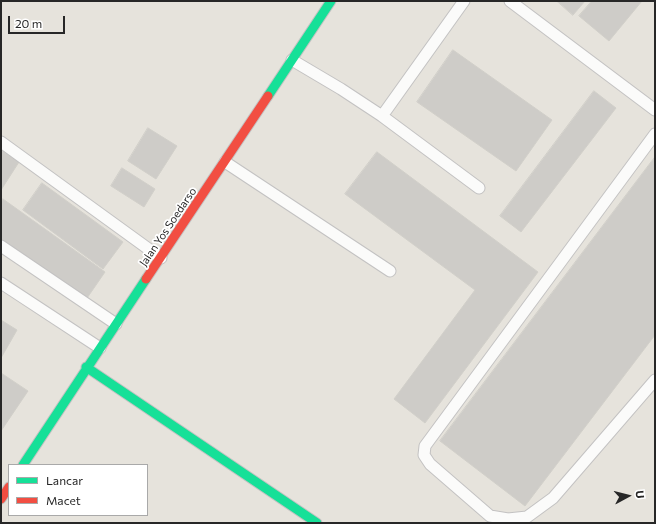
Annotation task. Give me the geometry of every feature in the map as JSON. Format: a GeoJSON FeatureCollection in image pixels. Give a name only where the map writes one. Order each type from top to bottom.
{"type":"FeatureCollection","features":[{"type":"Feature","properties":{"kind":"main road","name":"Jalan Yos Soedarso"},"geometry":{"type":"LineString","coordinates":[[24,464],[86,367],[161,258],[331,1]]}},
{"type":"Feature","properties":{"kind":"main road"},"geometry":{"type":"LineString","coordinates":[[86,367],[317,523]]}},
{"type":"Feature","properties":{"kind":"main road"},"geometry":{"type":"LineString","coordinates":[[1,499],[8,488]]}},
{"type":"Feature","properties":{"kind":"lane"},"geometry":{"type":"LineString","coordinates":[[382,116],[464,1]]}},
{"type":"Feature","properties":{"kind":"lane"},"geometry":{"type":"LineString","coordinates":[[510,1],[655,110]]}},
{"type":"Feature","properties":{"kind":"lane"},"geometry":{"type":"LineString","coordinates":[[292,60],[342,89],[382,116],[479,188]]}},
{"type":"Feature","properties":{"kind":"lane"},"geometry":{"type":"LineString","coordinates":[[655,134],[425,446],[424,455],[430,464],[490,516],[508,519],[527,517],[553,498],[655,380]]}},
{"type":"Feature","properties":{"kind":"lane"},"geometry":{"type":"LineString","coordinates":[[1,142],[161,258]]}},
{"type":"Feature","properties":{"kind":"lane"},"geometry":{"type":"LineString","coordinates":[[225,162],[390,271]]}},
{"type":"Feature","properties":{"kind":"lane"},"geometry":{"type":"LineString","coordinates":[[1,246],[116,324]]}},
{"type":"Feature","properties":{"kind":"lane"},"geometry":{"type":"LineString","coordinates":[[1,282],[100,348]]}},
{"type":"Feature","properties":{"kind":"building"},"geometry":{"type":"Polygon","coordinates":[[[557,1],[585,1],[573,15],[557,1]]]}},
{"type":"Feature","properties":{"kind":"building"},"geometry":{"type":"Polygon","coordinates":[[[592,1],[642,1],[609,41],[579,16],[592,1]]]}},
{"type":"Feature","properties":{"kind":"building"},"geometry":{"type":"Polygon","coordinates":[[[453,50],[552,120],[516,171],[417,102],[453,50]]]}},
{"type":"Feature","properties":{"kind":"building"},"geometry":{"type":"Polygon","coordinates":[[[594,91],[616,108],[521,232],[500,216],[594,91]]]}},
{"type":"Feature","properties":{"kind":"building"},"geometry":{"type":"Polygon","coordinates":[[[148,128],[177,146],[156,179],[128,161],[148,128]]]}},
{"type":"Feature","properties":{"kind":"building"},"geometry":{"type":"Polygon","coordinates":[[[1,150],[19,162],[1,190],[1,150]]]}},
{"type":"Feature","properties":{"kind":"building"},"geometry":{"type":"Polygon","coordinates":[[[377,152],[538,272],[425,423],[394,399],[475,290],[345,194],[377,152]]]}},
{"type":"Feature","properties":{"kind":"building"},"geometry":{"type":"Polygon","coordinates":[[[655,157],[655,335],[525,506],[440,441],[655,157]]]}},
{"type":"Feature","properties":{"kind":"building"},"geometry":{"type":"Polygon","coordinates":[[[122,168],[155,189],[144,207],[111,186],[122,168]]]}},
{"type":"Feature","properties":{"kind":"building"},"geometry":{"type":"Polygon","coordinates":[[[42,183],[123,242],[103,269],[23,210],[42,183]]]}},
{"type":"Feature","properties":{"kind":"building"},"geometry":{"type":"Polygon","coordinates":[[[3,199],[105,272],[85,301],[1,241],[1,202],[3,199]]]}},
{"type":"Feature","properties":{"kind":"building"},"geometry":{"type":"Polygon","coordinates":[[[1,320],[17,330],[1,358],[1,320]]]}},
{"type":"Feature","properties":{"kind":"building"},"geometry":{"type":"Polygon","coordinates":[[[1,373],[28,391],[1,431],[1,373]]]}},
{"type":"Feature","properties":{"kind":"traffic: fast"},"geometry":{"type":"LineString","coordinates":[[268,96],[331,1]]}},
{"type":"Feature","properties":{"kind":"traffic: fast"},"geometry":{"type":"LineString","coordinates":[[24,464],[146,279]]}},
{"type":"Feature","properties":{"kind":"traffic: fast"},"geometry":{"type":"LineString","coordinates":[[86,367],[317,523]]}},
{"type":"Feature","properties":{"kind":"traffic: jam"},"geometry":{"type":"LineString","coordinates":[[146,279],[268,96]]}},
{"type":"Feature","properties":{"kind":"traffic: jam"},"geometry":{"type":"LineString","coordinates":[[1,499],[8,488]]}}]}
